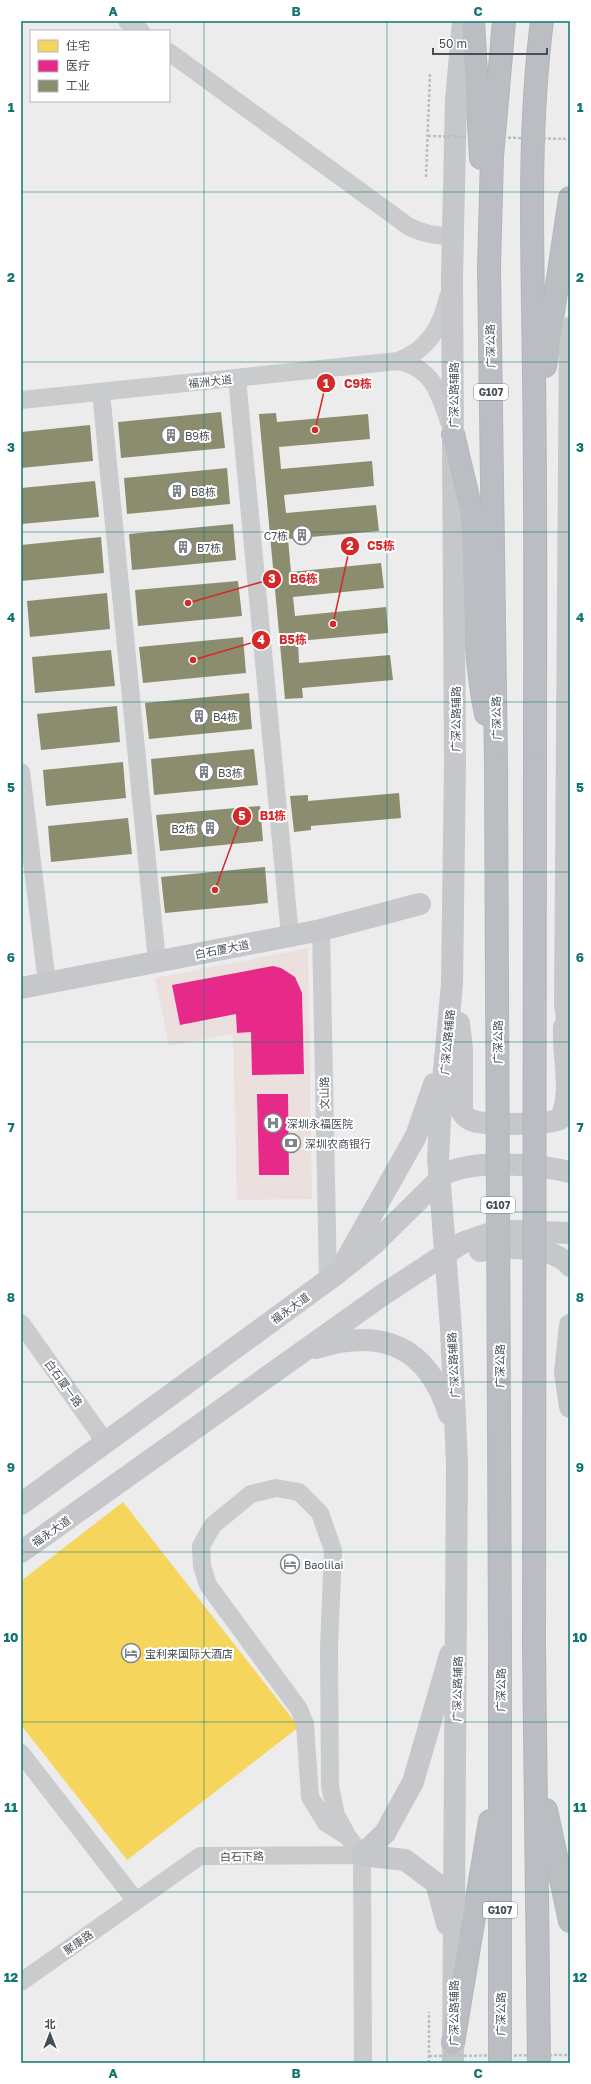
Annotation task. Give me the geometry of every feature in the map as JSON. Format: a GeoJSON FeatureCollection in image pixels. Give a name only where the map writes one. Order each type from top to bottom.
{"type":"FeatureCollection","features":[{"type":"Feature","properties":{"kind":"highway"},"geometry":{"type":"LineString","coordinates":[[473,21],[475,76],[489,266]]}},
{"type":"Feature","properties":{"kind":"highway","name":"广深公路"},"geometry":{"type":"LineString","coordinates":[[500,2063],[500,1648],[496,762],[489,266],[492,157],[504,21]]}},
{"type":"Feature","properties":{"kind":"highway"},"geometry":{"type":"LineString","coordinates":[[539,2063],[534,1648],[535,430],[532,198],[536,99],[542,21]]}},
{"type":"Feature","properties":{"kind":"highway"},"geometry":{"type":"LineString","coordinates":[[535,430],[570,198]]}},
{"type":"Feature","properties":{"kind":"highway"},"geometry":{"type":"LineString","coordinates":[[453,434],[471,516],[480,685],[496,762]]}},
{"type":"Feature","properties":{"kind":"highway"},"geometry":{"type":"LineString","coordinates":[[453,2053],[500,1756]]}},
{"type":"Feature","properties":{"kind":"highway"},"geometry":{"type":"LineString","coordinates":[[536,1764],[570,1921]]}},
{"type":"Feature","properties":{"kind":"main road","name":"广深公路辅路"},"geometry":{"type":"LineString","coordinates":[[453,2053],[458,1627],[457,1463],[451,1329],[439,1179],[440,1119],[452,984],[455,763],[452,276],[456,100],[463,21]]}},
{"type":"Feature","properties":{"kind":"main road"},"geometry":{"type":"LineString","coordinates":[[452,984],[462,1049],[462,1112],[471,1120],[479,1122],[545,1123],[560,1119],[564,1113],[566,1098],[564,1051],[568,900],[570,328]]}},
{"type":"Feature","properties":{"kind":"main road","name":"白石厦大道"},"geometry":{"type":"LineString","coordinates":[[21,988],[321,930],[420,904]]}},
{"type":"Feature","properties":{"kind":"main road"},"geometry":{"type":"LineString","coordinates":[[565,1004],[570,1044]]}},
{"type":"Feature","properties":{"kind":"main road"},"geometry":{"type":"LineString","coordinates":[[334,1276],[416,1136],[448,1041]]}},
{"type":"Feature","properties":{"kind":"main road","name":"福永大道"},"geometry":{"type":"LineString","coordinates":[[21,1504],[334,1276],[374,1244],[439,1179],[454,1170],[474,1166],[538,1166],[570,1172]]}},
{"type":"Feature","properties":{"kind":"main road","name":"福永大道"},"geometry":{"type":"LineString","coordinates":[[21,1552],[302,1353],[462,1243],[494,1232],[513,1230],[570,1233]]}},
{"type":"Feature","properties":{"kind":"main road"},"geometry":{"type":"LineString","coordinates":[[451,1329],[453,1276],[463,1259],[472,1253],[495,1248],[540,1251],[562,1259],[570,1266]]}},
{"type":"Feature","properties":{"kind":"main road"},"geometry":{"type":"LineString","coordinates":[[570,1325],[565,1373],[570,1407]]}},
{"type":"Feature","properties":{"kind":"main road"},"geometry":{"type":"LineString","coordinates":[[302,1353],[332,1343],[350,1340],[389,1343],[405,1350],[421,1363],[433,1376],[443,1394],[454,1437],[457,1463]]}},
{"type":"Feature","properties":{"kind":"main road"},"geometry":{"type":"LineString","coordinates":[[362,1855],[385,1833],[413,1782],[458,1627]]}},
{"type":"Feature","properties":{"kind":"main road"},"geometry":{"type":"LineString","coordinates":[[362,1855],[405,1860],[436,1883],[454,1956]]}},
{"type":"Feature","properties":{"kind":"street"},"geometry":{"type":"LineString","coordinates":[[127,21],[140,30]]}},
{"type":"Feature","properties":{"kind":"street"},"geometry":{"type":"LineString","coordinates":[[170,53],[408,226],[420,233],[453,236]]}},
{"type":"Feature","properties":{"kind":"street"},"geometry":{"type":"LineString","coordinates":[[398,361],[420,350],[438,327],[444,313],[452,276]]}},
{"type":"Feature","properties":{"kind":"street"},"geometry":{"type":"LineString","coordinates":[[398,361],[410,363],[429,378],[440,393],[453,434]]}},
{"type":"Feature","properties":{"kind":"street","name":"福洲大道"},"geometry":{"type":"LineString","coordinates":[[21,400],[398,361]]}},
{"type":"Feature","properties":{"kind":"street"},"geometry":{"type":"LineString","coordinates":[[237,378],[290,936]]}},
{"type":"Feature","properties":{"kind":"street"},"geometry":{"type":"LineString","coordinates":[[101,392],[157,962]]}},
{"type":"Feature","properties":{"kind":"street"},"geometry":{"type":"LineString","coordinates":[[21,772],[47,983]]}},
{"type":"Feature","properties":{"kind":"street","name":"文山路"},"geometry":{"type":"LineString","coordinates":[[321,930],[334,1276]]}},
{"type":"Feature","properties":{"kind":"street","name":"白石厦一路"},"geometry":{"type":"LineString","coordinates":[[21,1323],[106,1443]]}},
{"type":"Feature","properties":{"kind":"street"},"geometry":{"type":"LineString","coordinates":[[348,1837],[326,1823],[310,1797],[306,1724],[299,1709],[208,1585],[202,1566],[201,1546],[213,1525],[251,1494],[276,1488],[299,1492],[320,1512],[333,1550],[329,1648],[330,1786],[336,1815],[348,1837],[362,1855],[363,2063]]}},
{"type":"Feature","properties":{"kind":"street"},"geometry":{"type":"LineString","coordinates":[[21,1753],[136,1901]]}},
{"type":"Feature","properties":{"kind":"street","name":"白石下路"},"geometry":{"type":"LineString","coordinates":[[136,1901],[200,1856],[362,1855]]}},
{"type":"Feature","properties":{"kind":"street","name":"聚康路"},"geometry":{"type":"LineString","coordinates":[[21,1982],[136,1901]]}},
{"type":"Feature","properties":{"kind":"path"},"geometry":{"type":"LineString","coordinates":[[426,177],[430,74]]}},
{"type":"Feature","properties":{"kind":"path"},"geometry":{"type":"LineString","coordinates":[[428,136],[570,139]]}},
{"type":"Feature","properties":{"kind":"path"},"geometry":{"type":"LineString","coordinates":[[429,2012],[429,2063]]}},
{"type":"Feature","properties":{"kind":"path"},"geometry":{"type":"LineString","coordinates":[[429,2056],[570,2055]]}},
{"type":"Feature","properties":{"kind":"shaded area","name":"深圳永福医院"},"geometry":{"type":"Polygon","coordinates":[[[308,948],[312,1199],[237,1200],[233,1034],[169,1046],[155,978],[308,948]]]}},
{"type":"Feature","properties":{"kind":"building: 住宅","name":"宝利来国际大酒店"},"geometry":{"type":"Polygon","coordinates":[[[123,1502],[299,1727],[127,1860],[21,1725],[21,1581],[123,1502]]]}},
{"type":"Feature","properties":{"kind":"building: 医疗"},"geometry":{"type":"Polygon","coordinates":[[[273,966],[281,968],[295,977],[302,993],[304,1074],[252,1075],[251,1032],[237,1033],[236,1014],[180,1025],[172,985],[273,966]]]}},
{"type":"Feature","properties":{"kind":"building: 医疗"},"geometry":{"type":"Polygon","coordinates":[[[257,1094],[288,1094],[289,1175],[259,1175],[257,1094]]]}},
{"type":"Feature","properties":{"kind":"building: 工业","name":"B9栋"},"geometry":{"type":"Polygon","coordinates":[[[221,412],[225,448],[121,458],[118,422],[221,412]]]}},
{"type":"Feature","properties":{"kind":"building: 工业"},"geometry":{"type":"Polygon","coordinates":[[[276,413],[277,422],[368,414],[370,439],[279,447],[281,469],[372,461],[374,486],[284,495],[286,513],[376,505],[379,531],[288,539],[291,572],[381,563],[384,588],[293,597],[295,616],[386,607],[388,633],[298,641],[299,663],[390,655],[393,680],[302,688],[303,698],[285,699],[259,414],[276,413]]]}},
{"type":"Feature","properties":{"kind":"building: 工业"},"geometry":{"type":"Polygon","coordinates":[[[90,425],[93,461],[21,468],[21,432],[90,425]]]}},
{"type":"Feature","properties":{"kind":"building: 工业","name":"B8栋"},"geometry":{"type":"Polygon","coordinates":[[[227,468],[230,504],[127,514],[124,478],[227,468]]]}},
{"type":"Feature","properties":{"kind":"building: 工业"},"geometry":{"type":"Polygon","coordinates":[[[95,481],[99,517],[21,524],[21,488],[95,481]]]}},
{"type":"Feature","properties":{"kind":"building: 工业","name":"B7栋"},"geometry":{"type":"Polygon","coordinates":[[[233,524],[236,560],[132,570],[129,534],[233,524]]]}},
{"type":"Feature","properties":{"kind":"building: 工业"},"geometry":{"type":"Polygon","coordinates":[[[101,537],[104,573],[21,581],[21,545],[101,537]]]}},
{"type":"Feature","properties":{"kind":"building: 工业"},"geometry":{"type":"Polygon","coordinates":[[[238,581],[242,616],[138,626],[135,590],[238,581]]]}},
{"type":"Feature","properties":{"kind":"building: 工业"},"geometry":{"type":"Polygon","coordinates":[[[107,593],[110,629],[30,637],[27,601],[107,593]]]}},
{"type":"Feature","properties":{"kind":"building: 工业"},"geometry":{"type":"Polygon","coordinates":[[[243,637],[246,673],[143,683],[139,647],[243,637]]]}},
{"type":"Feature","properties":{"kind":"building: 工业"},"geometry":{"type":"Polygon","coordinates":[[[111,650],[115,686],[35,693],[32,657],[111,650]]]}},
{"type":"Feature","properties":{"kind":"building: 工业","name":"B4栋"},"geometry":{"type":"Polygon","coordinates":[[[249,693],[252,729],[149,739],[145,703],[249,693]]]}},
{"type":"Feature","properties":{"kind":"building: 工业"},"geometry":{"type":"Polygon","coordinates":[[[117,706],[120,742],[41,750],[37,714],[117,706]]]}},
{"type":"Feature","properties":{"kind":"building: 工业","name":"B3栋"},"geometry":{"type":"Polygon","coordinates":[[[254,749],[258,785],[154,795],[151,759],[254,749]]]}},
{"type":"Feature","properties":{"kind":"building: 工业"},"geometry":{"type":"Polygon","coordinates":[[[123,762],[126,798],[46,806],[43,770],[123,762]]]}},
{"type":"Feature","properties":{"kind":"building: 工业"},"geometry":{"type":"Polygon","coordinates":[[[399,793],[401,818],[311,826],[311,830],[294,832],[290,796],[308,795],[308,801],[399,793]]]}},
{"type":"Feature","properties":{"kind":"building: 工业","name":"B2栋"},"geometry":{"type":"Polygon","coordinates":[[[260,806],[263,841],[160,851],[156,815],[260,806]]]}},
{"type":"Feature","properties":{"kind":"building: 工业"},"geometry":{"type":"Polygon","coordinates":[[[128,818],[132,854],[51,862],[48,826],[128,818]]]}},
{"type":"Feature","properties":{"kind":"building: 工业"},"geometry":{"type":"Polygon","coordinates":[[[265,867],[268,903],[165,913],[161,877],[265,867]]]}},
{"type":"Feature","properties":{"kind":"place","name":"C9栋"},"geometry":{"type":"Point","coordinates":[315,430]}},
{"type":"Feature","properties":{"kind":"place","name":"B9栋"},"geometry":{"type":"Point","coordinates":[171,435]}},
{"type":"Feature","properties":{"kind":"place","name":"B8栋"},"geometry":{"type":"Point","coordinates":[177,491]}},
{"type":"Feature","properties":{"kind":"place","name":"C7栋"},"geometry":{"type":"Point","coordinates":[302,535]}},
{"type":"Feature","properties":{"kind":"place","name":"B7栋"},"geometry":{"type":"Point","coordinates":[183,547]}},
{"type":"Feature","properties":{"kind":"place","name":"B6栋"},"geometry":{"type":"Point","coordinates":[188,603]}},
{"type":"Feature","properties":{"kind":"place","name":"C5栋"},"geometry":{"type":"Point","coordinates":[333,624]}},
{"type":"Feature","properties":{"kind":"place","name":"B5栋"},"geometry":{"type":"Point","coordinates":[193,660]}},
{"type":"Feature","properties":{"kind":"place","name":"B4栋"},"geometry":{"type":"Point","coordinates":[199,716]}},
{"type":"Feature","properties":{"kind":"place","name":"B3栋"},"geometry":{"type":"Point","coordinates":[204,772]}},
{"type":"Feature","properties":{"kind":"place","name":"B2栋"},"geometry":{"type":"Point","coordinates":[210,828]}},
{"type":"Feature","properties":{"kind":"place","name":"B1栋"},"geometry":{"type":"Point","coordinates":[215,890]}},
{"type":"Feature","properties":{"kind":"place","name":"深圳永福医院"},"geometry":{"type":"Point","coordinates":[273,1123]}},
{"type":"Feature","properties":{"kind":"place","name":"深圳农商银行"},"geometry":{"type":"Point","coordinates":[291,1143]}},
{"type":"Feature","properties":{"kind":"place","name":"Baolilai"},"geometry":{"type":"Point","coordinates":[290,1564]}},
{"type":"Feature","properties":{"kind":"place","name":"宝利来国际大酒店"},"geometry":{"type":"Point","coordinates":[131,1653]}}]}
